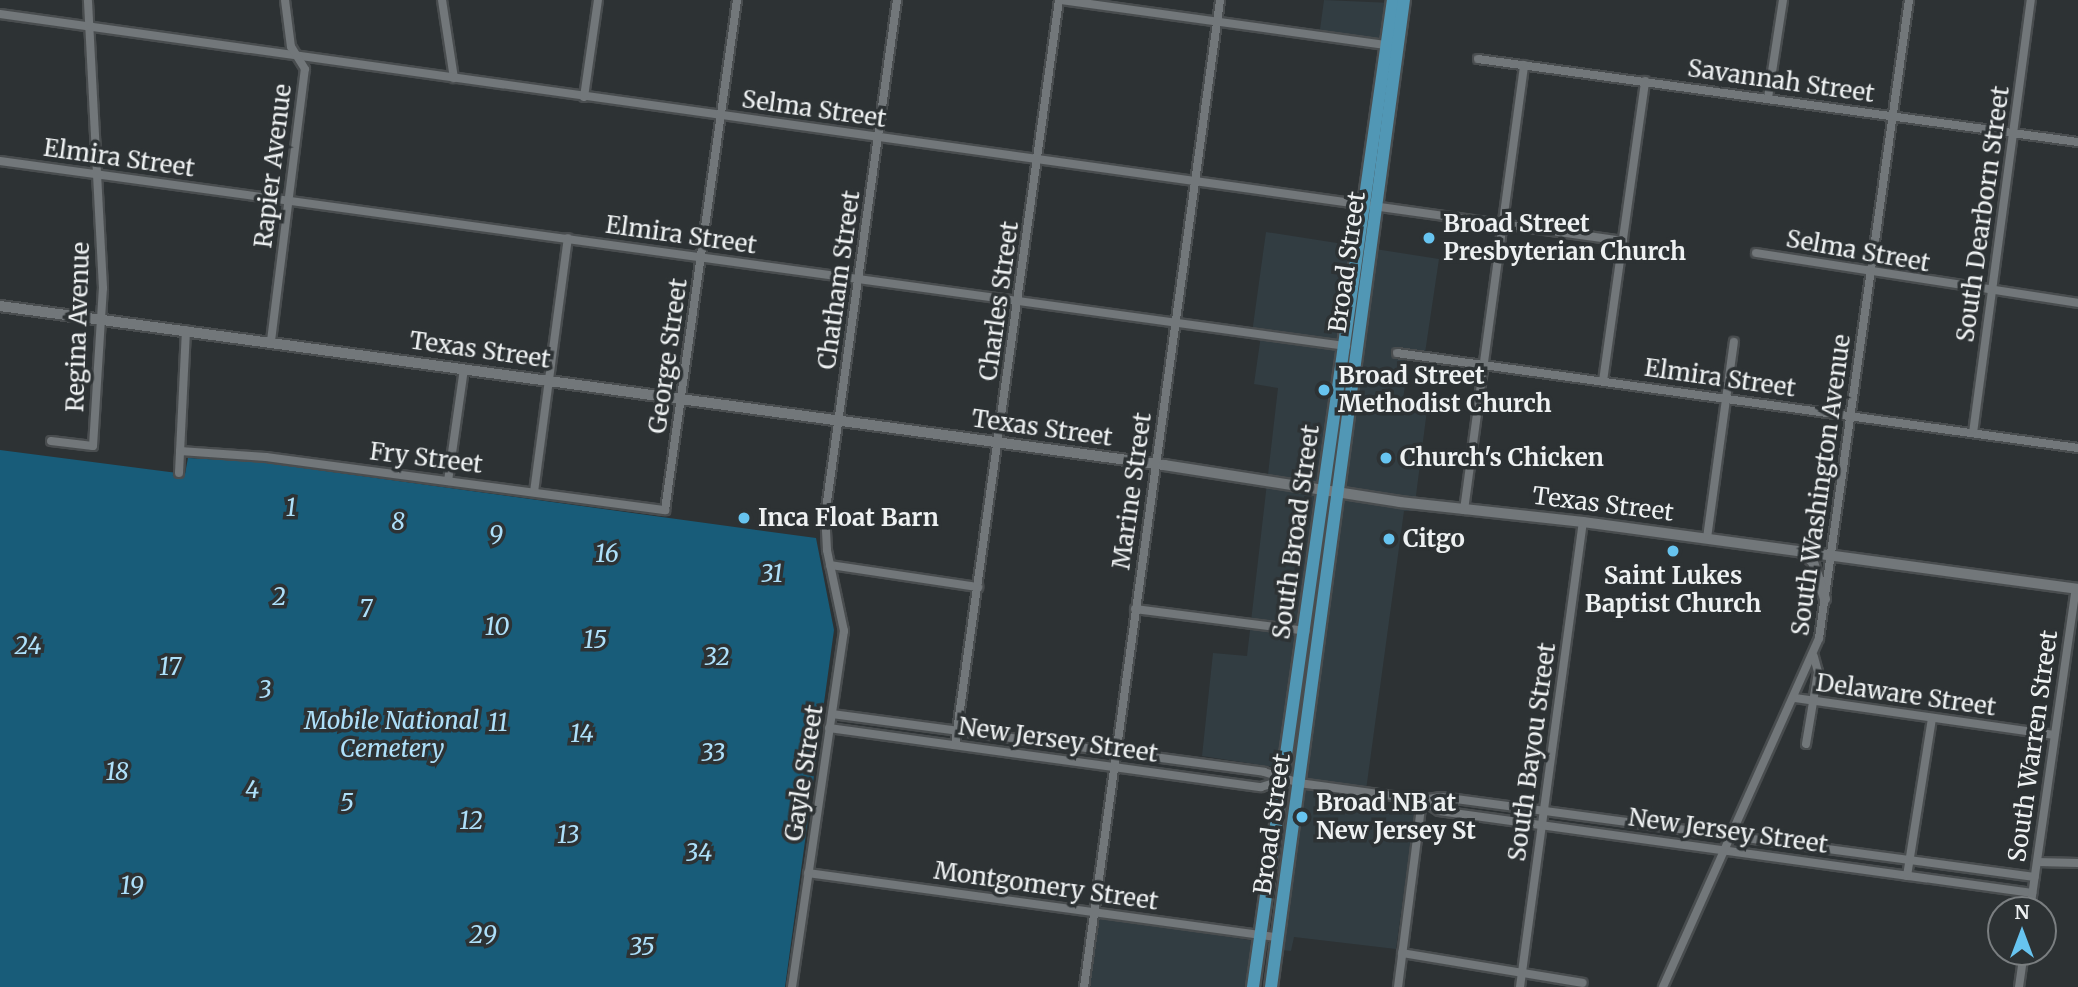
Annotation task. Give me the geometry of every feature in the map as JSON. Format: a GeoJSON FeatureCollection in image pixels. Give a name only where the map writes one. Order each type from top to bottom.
{"type":"FeatureCollection","features":[{"type":"Feature","properties":{"kind":"main road"},"geometry":{"type":"LineString","coordinates":[[1392,46],[1393,0]]}},
{"type":"Feature","properties":{"kind":"main road","name":"Broad Street"},"geometry":{"type":"LineString","coordinates":[[1271,987],[1320,632],[1330,490],[1392,46],[1404,0]]}},
{"type":"Feature","properties":{"kind":"main road","name":"South Broad Street"},"geometry":{"type":"LineString","coordinates":[[1253,987],[1302,630],[1330,490]]}},
{"type":"Feature","properties":{"kind":"street","name":"Regina Avenue"},"geometry":{"type":"LineString","coordinates":[[51,441],[93,446],[100,319],[97,175],[88,0]]}},
{"type":"Feature","properties":{"kind":"street","name":"Rapier Avenue"},"geometry":{"type":"LineString","coordinates":[[271,341],[286,200],[305,69],[291,47],[285,0]]}},
{"type":"Feature","properties":{"kind":"street"},"geometry":{"type":"LineString","coordinates":[[443,0],[454,78]]}},
{"type":"Feature","properties":{"kind":"street"},"geometry":{"type":"LineString","coordinates":[[584,97],[598,0]]}},
{"type":"Feature","properties":{"kind":"street","name":"George Street"},"geometry":{"type":"LineString","coordinates":[[665,510],[737,0]]}},
{"type":"Feature","properties":{"kind":"street","name":"Chatham Street"},"geometry":{"type":"LineString","coordinates":[[830,565],[825,516],[897,0]]}},
{"type":"Feature","properties":{"kind":"street"},"geometry":{"type":"LineString","coordinates":[[1060,0],[1392,46]]}},
{"type":"Feature","properties":{"kind":"street","name":"Charles Street"},"geometry":{"type":"LineString","coordinates":[[955,745],[1060,0]]}},
{"type":"Feature","properties":{"kind":"street","name":"Marine Street"},"geometry":{"type":"LineString","coordinates":[[1084,987],[1220,0]]}},
{"type":"Feature","properties":{"kind":"street"},"geometry":{"type":"LineString","coordinates":[[1769,98],[1783,0]]}},
{"type":"Feature","properties":{"kind":"street","name":"South Washington Avenue"},"geometry":{"type":"LineString","coordinates":[[1663,987],[1814,657],[1852,416],[1909,0]]}},
{"type":"Feature","properties":{"kind":"street","name":"South Dearborn Street"},"geometry":{"type":"LineString","coordinates":[[1973,433],[2031,0]]}},
{"type":"Feature","properties":{"kind":"street","name":"Selma Street"},"geometry":{"type":"LineString","coordinates":[[0,14],[1623,241]]}},
{"type":"Feature","properties":{"kind":"street","name":"Savannah Street"},"geometry":{"type":"LineString","coordinates":[[1478,59],[2078,142]]}},
{"type":"Feature","properties":{"kind":"street"},"geometry":{"type":"LineString","coordinates":[[1464,510],[1524,65]]}},
{"type":"Feature","properties":{"kind":"street"},"geometry":{"type":"LineString","coordinates":[[1603,381],[1645,81]]}},
{"type":"Feature","properties":{"kind":"street","name":"Elmira Street"},"geometry":{"type":"LineString","coordinates":[[0,161],[1350,347]]}},
{"type":"Feature","properties":{"kind":"street"},"geometry":{"type":"LineString","coordinates":[[534,492],[568,238]]}},
{"type":"Feature","properties":{"kind":"street","name":"Selma Street"},"geometry":{"type":"LineString","coordinates":[[1756,253],[1871,274],[2078,303]]}},
{"type":"Feature","properties":{"kind":"street","name":"Texas Street"},"geometry":{"type":"LineString","coordinates":[[0,306],[1155,464],[1464,510],[1583,522],[2077,589]]}},
{"type":"Feature","properties":{"kind":"street"},"geometry":{"type":"LineString","coordinates":[[179,473],[186,330]]}},
{"type":"Feature","properties":{"kind":"street"},"geometry":{"type":"LineString","coordinates":[[1707,538],[1734,342]]}},
{"type":"Feature","properties":{"kind":"street","name":"Elmira Street"},"geometry":{"type":"LineString","coordinates":[[1397,353],[2078,448]]}},
{"type":"Feature","properties":{"kind":"street"},"geometry":{"type":"LineString","coordinates":[[448,481],[464,369]]}},
{"type":"Feature","properties":{"kind":"street","name":"Fry Street"},"geometry":{"type":"LineString","coordinates":[[180,451],[266,457],[665,510]]}},
{"type":"Feature","properties":{"kind":"street","name":"South Bayou Street"},"geometry":{"type":"LineString","coordinates":[[1520,987],[1583,522]]}},
{"type":"Feature","properties":{"kind":"street"},"geometry":{"type":"LineString","coordinates":[[1799,550],[1813,562],[1825,599]]}},
{"type":"Feature","properties":{"kind":"street"},"geometry":{"type":"LineString","coordinates":[[830,565],[978,587]]}},
{"type":"Feature","properties":{"kind":"street","name":"Gayle Street"},"geometry":{"type":"LineString","coordinates":[[792,987],[844,631],[830,565]]}},
{"type":"Feature","properties":{"kind":"street","name":"South Warren Street"},"geometry":{"type":"LineString","coordinates":[[2032,896],[2077,589]]}},
{"type":"Feature","properties":{"kind":"street"},"geometry":{"type":"LineString","coordinates":[[1135,608],[1320,632]]}},
{"type":"Feature","properties":{"kind":"street"},"geometry":{"type":"LineString","coordinates":[[1806,744],[1818,672],[1814,657]]}},
{"type":"Feature","properties":{"kind":"street"},"geometry":{"type":"LineString","coordinates":[[1294,692],[1311,695]]}},
{"type":"Feature","properties":{"kind":"street","name":"Delaware Street"},"geometry":{"type":"LineString","coordinates":[[1795,698],[2054,735]]}},
{"type":"Feature","properties":{"kind":"street","name":"New Jersey Street"},"geometry":{"type":"LineString","coordinates":[[832,714],[1264,772],[1281,781],[1422,800],[1441,797],[2035,877]]}},
{"type":"Feature","properties":{"kind":"street"},"geometry":{"type":"LineString","coordinates":[[1907,876],[1912,861],[1933,718]]}},
{"type":"Feature","properties":{"kind":"street","name":"New Jersey Street"},"geometry":{"type":"LineString","coordinates":[[829,728],[1261,787],[1281,781]]}},
{"type":"Feature","properties":{"kind":"street"},"geometry":{"type":"LineString","coordinates":[[1398,987],[1422,800]]}},
{"type":"Feature","properties":{"kind":"street","name":"New Jersey Street"},"geometry":{"type":"LineString","coordinates":[[1422,800],[1439,811],[2032,893]]}},
{"type":"Feature","properties":{"kind":"street"},"geometry":{"type":"LineString","coordinates":[[1671,842],[1673,829]]}},
{"type":"Feature","properties":{"kind":"street"},"geometry":{"type":"LineString","coordinates":[[1794,860],[1797,845]]}},
{"type":"Feature","properties":{"kind":"street"},"geometry":{"type":"LineString","coordinates":[[2037,862],[2078,863]]}},
{"type":"Feature","properties":{"kind":"street","name":"Montgomery Street"},"geometry":{"type":"LineString","coordinates":[[808,873],[1278,937]]}},
{"type":"Feature","properties":{"kind":"street"},"geometry":{"type":"LineString","coordinates":[[1402,953],[1583,983]]}},
{"type":"Feature","properties":{"kind":"street"},"geometry":{"type":"LineString","coordinates":[[2019,987],[2022,966]]}},
{"type":"Feature","properties":{"kind":"shaded area"},"geometry":{"type":"Polygon","coordinates":[[[1324,0],[1392,3],[1386,46],[1319,37],[1324,0]]]}},
{"type":"Feature","properties":{"kind":"shaded area"},"geometry":{"type":"Polygon","coordinates":[[[1266,232],[1439,259],[1425,353],[1410,351],[1402,406],[1427,410],[1414,511],[1404,511],[1364,805],[1415,812],[1396,949],[1294,937],[1291,951],[1254,947],[1249,987],[1088,987],[1099,917],[1282,945],[1306,772],[1202,756],[1213,653],[1247,656],[1278,388],[1254,384],[1261,335],[1252,333],[1266,232]]]}},
{"type":"Feature","properties":{"kind":"green space","name":"Mobile National Cemetery"},"geometry":{"type":"Polygon","coordinates":[[[0,450],[185,474],[188,458],[259,462],[816,538],[834,630],[785,987],[0,987],[0,450]]]}},
{"type":"Feature","properties":{"kind":"place","name":"Broad Street Presbyterian Church"},"geometry":{"type":"Point","coordinates":[1429,238]}},
{"type":"Feature","properties":{"kind":"place","name":"Broad Street Methodist Church"},"geometry":{"type":"Point","coordinates":[1324,390]}},
{"type":"Feature","properties":{"kind":"place","name":"Church's Chicken"},"geometry":{"type":"Point","coordinates":[1386,458]}},
{"type":"Feature","properties":{"kind":"place","name":"Inca Float Barn"},"geometry":{"type":"Point","coordinates":[744,518]}},
{"type":"Feature","properties":{"kind":"place","name":"Citgo"},"geometry":{"type":"Point","coordinates":[1389,539]}},
{"type":"Feature","properties":{"kind":"place","name":"Saint Lukes Baptist Church"},"geometry":{"type":"Point","coordinates":[1673,551]}},
{"type":"Feature","properties":{"kind":"place","name":"Broad NB at New Jersey St"},"geometry":{"type":"Point","coordinates":[1302,817]}},
{"type":"Feature","properties":{"kind":"park label","name":"1"},"geometry":{"type":"Point","coordinates":[291,508]}},
{"type":"Feature","properties":{"kind":"park label","name":"8"},"geometry":{"type":"Point","coordinates":[398,522]}},
{"type":"Feature","properties":{"kind":"park label","name":"9"},"geometry":{"type":"Point","coordinates":[496,535]}},
{"type":"Feature","properties":{"kind":"park label","name":"16"},"geometry":{"type":"Point","coordinates":[607,554]}},
{"type":"Feature","properties":{"kind":"park label","name":"31"},"geometry":{"type":"Point","coordinates":[772,574]}},
{"type":"Feature","properties":{"kind":"park label","name":"2"},"geometry":{"type":"Point","coordinates":[279,597]}},
{"type":"Feature","properties":{"kind":"park label","name":"7"},"geometry":{"type":"Point","coordinates":[366,609]}},
{"type":"Feature","properties":{"kind":"park label","name":"10"},"geometry":{"type":"Point","coordinates":[497,627]}},
{"type":"Feature","properties":{"kind":"park label","name":"15"},"geometry":{"type":"Point","coordinates":[595,640]}},
{"type":"Feature","properties":{"kind":"park label","name":"24"},"geometry":{"type":"Point","coordinates":[28,646]}},
{"type":"Feature","properties":{"kind":"park label","name":"32"},"geometry":{"type":"Point","coordinates":[717,657]}},
{"type":"Feature","properties":{"kind":"park label","name":"17"},"geometry":{"type":"Point","coordinates":[170,667]}},
{"type":"Feature","properties":{"kind":"park label","name":"3"},"geometry":{"type":"Point","coordinates":[265,690]}},
{"type":"Feature","properties":{"kind":"park label","name":"11"},"geometry":{"type":"Point","coordinates":[498,723]}},
{"type":"Feature","properties":{"kind":"park label","name":"14"},"geometry":{"type":"Point","coordinates":[582,734]}},
{"type":"Feature","properties":{"kind":"park label","name":"33"},"geometry":{"type":"Point","coordinates":[713,753]}},
{"type":"Feature","properties":{"kind":"park label","name":"18"},"geometry":{"type":"Point","coordinates":[117,772]}},
{"type":"Feature","properties":{"kind":"park label","name":"4"},"geometry":{"type":"Point","coordinates":[252,790]}},
{"type":"Feature","properties":{"kind":"park label","name":"5"},"geometry":{"type":"Point","coordinates":[347,803]}},
{"type":"Feature","properties":{"kind":"park label","name":"12"},"geometry":{"type":"Point","coordinates":[471,821]}},
{"type":"Feature","properties":{"kind":"park label","name":"13"},"geometry":{"type":"Point","coordinates":[568,835]}},
{"type":"Feature","properties":{"kind":"park label","name":"34"},"geometry":{"type":"Point","coordinates":[699,853]}},
{"type":"Feature","properties":{"kind":"park label","name":"19"},"geometry":{"type":"Point","coordinates":[132,886]}},
{"type":"Feature","properties":{"kind":"park label","name":"29"},"geometry":{"type":"Point","coordinates":[483,935]}},
{"type":"Feature","properties":{"kind":"park label","name":"35"},"geometry":{"type":"Point","coordinates":[642,947]}}]}
